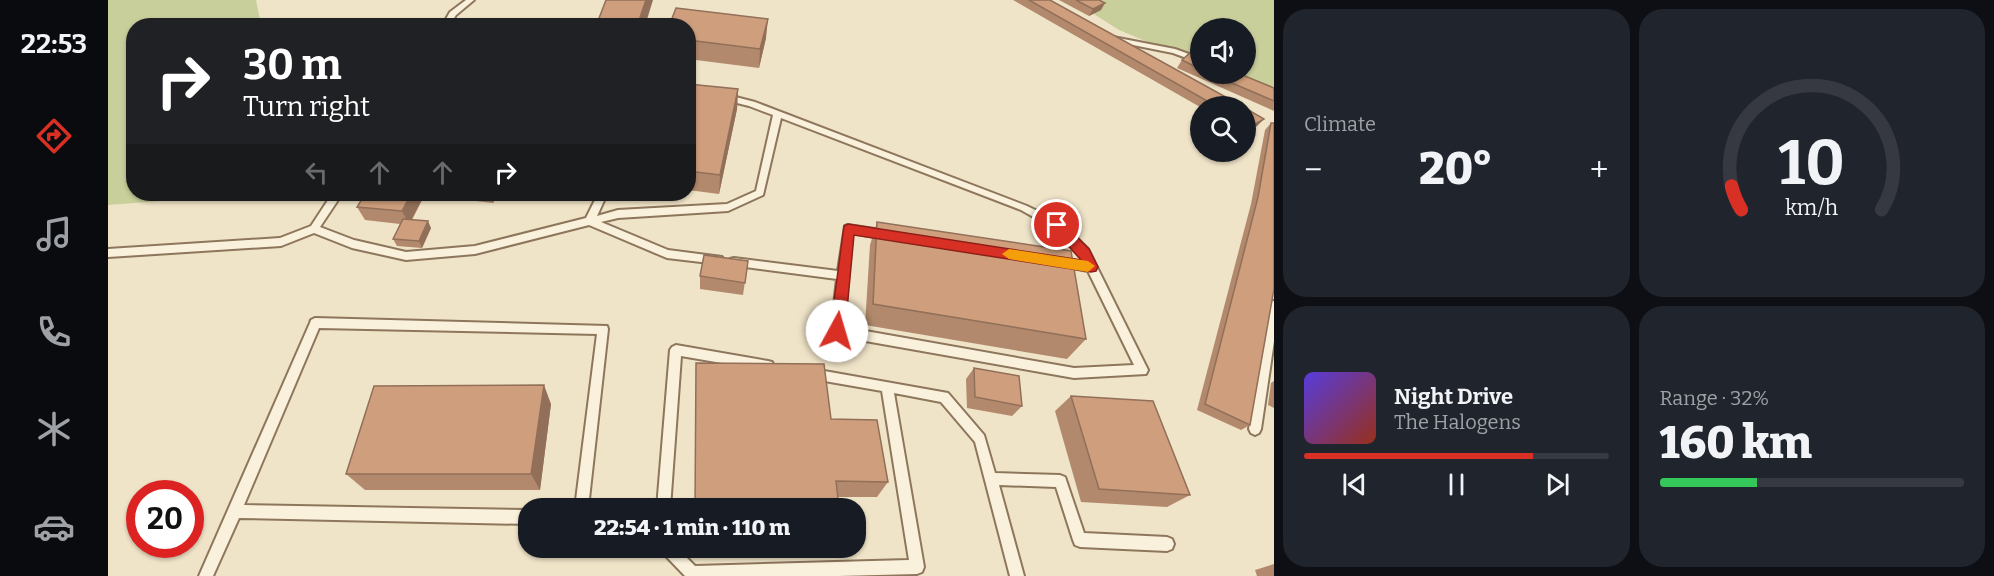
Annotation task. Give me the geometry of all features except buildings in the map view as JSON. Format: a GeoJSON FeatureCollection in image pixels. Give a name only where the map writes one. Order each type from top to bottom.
{"type":"FeatureCollection","features":[{"type":"Feature","properties":{"kind":"lane"},"geometry":{"type":"LineString","coordinates":[[450,18],[470,0]]}},
{"type":"Feature","properties":{"kind":"lane"},"geometry":{"type":"LineString","coordinates":[[1106,33],[1146,56]]}},
{"type":"Feature","properties":{"kind":"lane"},"geometry":{"type":"LineString","coordinates":[[1116,39],[1175,51],[1190,56]]}},
{"type":"Feature","properties":{"kind":"lane"},"geometry":{"type":"LineString","coordinates":[[710,94],[752,104],[1024,208],[1057,225],[1084,252],[1142,370],[1074,373],[837,331],[848,229],[894,236]]}},
{"type":"Feature","properties":{"kind":"lane"},"geometry":{"type":"LineString","coordinates":[[314,229],[352,244],[406,256],[475,250],[618,214],[728,207],[760,193],[778,114]]}},
{"type":"Feature","properties":{"kind":"lane"},"geometry":{"type":"LineString","coordinates":[[108,253],[281,242],[314,229],[332,201]]}},
{"type":"Feature","properties":{"kind":"lane"},"geometry":{"type":"LineString","coordinates":[[590,220],[599,201]]}},
{"type":"Feature","properties":{"kind":"lane"},"geometry":{"type":"LineString","coordinates":[[590,220],[668,254],[843,276]]}},
{"type":"Feature","properties":{"kind":"lane"},"geometry":{"type":"LineString","coordinates":[[1045,260],[1091,267]]}},
{"type":"Feature","properties":{"kind":"lane"},"geometry":{"type":"LineString","coordinates":[[1255,429],[1274,306]]}},
{"type":"Feature","properties":{"kind":"lane"},"geometry":{"type":"LineString","coordinates":[[206,576],[315,323],[603,329],[583,498]]}},
{"type":"Feature","properties":{"kind":"lane"},"geometry":{"type":"LineString","coordinates":[[664,498],[676,350],[782,368]]}},
{"type":"Feature","properties":{"kind":"lane"},"geometry":{"type":"LineString","coordinates":[[805,372],[944,397],[980,439],[1017,576]]}},
{"type":"Feature","properties":{"kind":"lane"},"geometry":{"type":"LineString","coordinates":[[678,558],[692,573],[917,567],[887,387]]}},
{"type":"Feature","properties":{"kind":"lane"},"geometry":{"type":"LineString","coordinates":[[991,479],[1060,481],[1080,540],[1167,544]]}},
{"type":"Feature","properties":{"kind":"lane"},"geometry":{"type":"LineString","coordinates":[[235,511],[518,517]]}},
{"type":"Feature","properties":{"kind":"green space"},"geometry":{"type":"Polygon","coordinates":[[[108,0],[256,0],[260,18],[126,18],[126,201],[160,201],[108,205],[108,0]]]}},
{"type":"Feature","properties":{"kind":"green space"},"geometry":{"type":"Polygon","coordinates":[[[1072,0],[1274,0],[1274,94],[1248,84],[1256,84],[1256,18],[1190,18],[1190,60],[1119,30],[1072,0]]]}},
{"type":"Feature","properties":{"kind":"slow traffic"},"geometry":{"type":"LineString","coordinates":[[1009,254],[1088,266]]}},
{"type":"Feature","properties":{"kind":"route"},"geometry":{"type":"LineString","coordinates":[[837,331],[848,229],[1091,267],[1084,252],[1057,225]]}}]}
